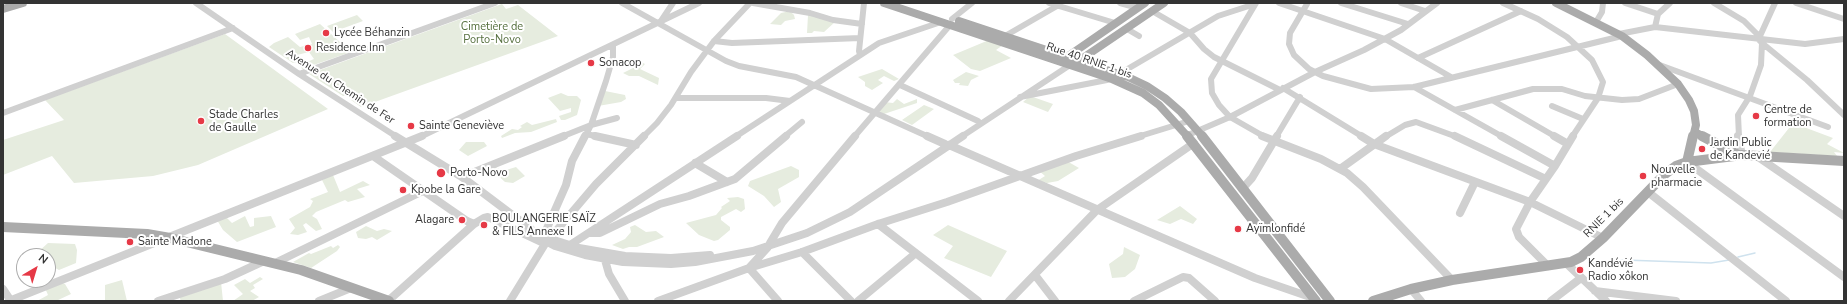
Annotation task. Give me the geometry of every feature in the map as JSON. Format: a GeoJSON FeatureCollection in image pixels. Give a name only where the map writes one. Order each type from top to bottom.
{"type":"FeatureCollection","features":[{"type":"Feature","properties":{"kind":"main road"},"geometry":{"type":"LineString","coordinates":[[3,9],[23,3]]}},
{"type":"Feature","properties":{"kind":"main road","name":"Rue 40 RNIE 1 bis"},"geometry":{"type":"LineString","coordinates":[[884,3],[941,22],[951,22],[1005,36],[1063,64],[1080,61],[1116,76],[1143,93],[1159,105],[1188,135],[1314,300]]}},
{"type":"Feature","properties":{"kind":"main road","name":"Rue 40 RNIE 1 bis"},"geometry":{"type":"LineString","coordinates":[[903,3],[1063,64],[1137,81],[1157,92],[1174,105],[1198,131],[1330,301]]}},
{"type":"Feature","properties":{"kind":"main road"},"geometry":{"type":"LineString","coordinates":[[1063,64],[1115,23],[1145,3]]}},
{"type":"Feature","properties":{"kind":"main road"},"geometry":{"type":"LineString","coordinates":[[1080,61],[1164,3]]}},
{"type":"Feature","properties":{"kind":"main road"},"geometry":{"type":"LineString","coordinates":[[1556,3],[1621,35],[1657,64],[1678,84],[1689,100],[1694,111],[1696,125],[1687,162]]}},
{"type":"Feature","properties":{"kind":"main road"},"geometry":{"type":"LineString","coordinates":[[1695,132],[1740,155]]}},
{"type":"Feature","properties":{"kind":"main road","name":"RNIE 1 bis"},"geometry":{"type":"LineString","coordinates":[[1373,301],[1411,289],[1452,280],[1566,263],[1581,257],[1603,238],[1671,170],[1687,162],[1740,155],[1842,162]]}},
{"type":"Feature","properties":{"kind":"main road"},"geometry":{"type":"LineString","coordinates":[[3,227],[147,234],[170,238],[301,270],[388,301]]}},
{"type":"Feature","properties":{"kind":"street","name":"Avenue du Chemin de Fer"},"geometry":{"type":"LineString","coordinates":[[196,3],[299,74],[462,177],[546,240]]}},
{"type":"Feature","properties":{"kind":"street"},"geometry":{"type":"LineString","coordinates":[[299,74],[495,3]]}},
{"type":"Feature","properties":{"kind":"street"},"geometry":{"type":"LineString","coordinates":[[622,3],[734,64],[792,75],[947,145],[1097,210],[1255,278],[1314,300]]}},
{"type":"Feature","properties":{"kind":"street"},"geometry":{"type":"LineString","coordinates":[[659,23],[673,3]]}},
{"type":"Feature","properties":{"kind":"street"},"geometry":{"type":"LineString","coordinates":[[3,289],[10,301],[406,143],[469,116],[699,3]]}},
{"type":"Feature","properties":{"kind":"street"},"geometry":{"type":"LineString","coordinates":[[546,240],[596,184],[657,123],[676,98],[691,72],[714,42],[752,3],[810,13],[851,24],[862,24]]}},
{"type":"Feature","properties":{"kind":"street"},"geometry":{"type":"LineString","coordinates":[[860,55],[860,38],[863,20],[862,7],[864,3]]}},
{"type":"Feature","properties":{"kind":"street"},"geometry":{"type":"LineString","coordinates":[[749,268],[769,244],[782,223],[874,112],[900,85],[951,22],[972,3]]}},
{"type":"Feature","properties":{"kind":"street"},"geometry":{"type":"LineString","coordinates":[[1049,3],[1115,23]]}},
{"type":"Feature","properties":{"kind":"street"},"geometry":{"type":"LineString","coordinates":[[1120,3],[1138,8]]}},
{"type":"Feature","properties":{"kind":"street"},"geometry":{"type":"LineString","coordinates":[[1279,3],[1385,39],[1451,77]]}},
{"type":"Feature","properties":{"kind":"street"},"geometry":{"type":"LineString","coordinates":[[1341,3],[1408,24]]}},
{"type":"Feature","properties":{"kind":"street"},"geometry":{"type":"LineString","coordinates":[[1401,3],[1425,11]]}},
{"type":"Feature","properties":{"kind":"street"},"geometry":{"type":"LineString","coordinates":[[1188,135],[1230,117],[1315,72],[1385,39],[1437,3]]}},
{"type":"Feature","properties":{"kind":"street"},"geometry":{"type":"LineString","coordinates":[[1503,3],[1554,28],[1577,46],[1592,60],[1603,82],[1598,98],[1583,119],[1555,166],[1530,202],[1516,229],[1517,234],[1548,266]]}},
{"type":"Feature","properties":{"kind":"street"},"geometry":{"type":"LineString","coordinates":[[1596,22],[1602,12],[1603,3]]}},
{"type":"Feature","properties":{"kind":"street"},"geometry":{"type":"LineString","coordinates":[[1629,3],[1658,14]]}},
{"type":"Feature","properties":{"kind":"street"},"geometry":{"type":"LineString","coordinates":[[1655,27],[1658,14],[1670,3]]}},
{"type":"Feature","properties":{"kind":"street"},"geometry":{"type":"LineString","coordinates":[[1714,3],[1744,21],[1760,39],[1808,80],[1844,115]]}},
{"type":"Feature","properties":{"kind":"street"},"geometry":{"type":"LineString","coordinates":[[1740,155],[1738,115],[1748,99],[1761,65],[1760,39],[1775,3]]}},
{"type":"Feature","properties":{"kind":"street"},"geometry":{"type":"LineString","coordinates":[[1796,3],[1844,19]]}},
{"type":"Feature","properties":{"kind":"street"},"geometry":{"type":"LineString","coordinates":[[1020,97],[1116,76],[1218,16],[1255,4]]}},
{"type":"Feature","properties":{"kind":"street"},"geometry":{"type":"LineString","coordinates":[[1255,4],[1211,80],[1211,89],[1216,100],[1230,117],[1273,141],[1321,159],[1340,169],[1364,187],[1452,280]]}},
{"type":"Feature","properties":{"kind":"street"},"geometry":{"type":"LineString","coordinates":[[1307,4],[1290,33],[1289,44],[1294,55],[1315,72],[1331,79],[1366,88],[1379,89],[1414,87],[1655,27],[1811,44],[1844,39]]}},
{"type":"Feature","properties":{"kind":"street"},"geometry":{"type":"LineString","coordinates":[[1005,36],[1057,6]]}},
{"type":"Feature","properties":{"kind":"street"},"geometry":{"type":"LineString","coordinates":[[1152,11],[1190,32],[1204,49],[1221,61],[1300,97],[1374,144],[1530,202],[1603,238]]}},
{"type":"Feature","properties":{"kind":"street"},"geometry":{"type":"LineString","coordinates":[[1233,11],[1247,17]]}},
{"type":"Feature","properties":{"kind":"street"},"geometry":{"type":"LineString","coordinates":[[1418,58],[1521,11]]}},
{"type":"Feature","properties":{"kind":"street"},"geometry":{"type":"LineString","coordinates":[[570,245],[860,55],[884,41],[941,22]]}},
{"type":"Feature","properties":{"kind":"street"},"geometry":{"type":"LineString","coordinates":[[3,113],[233,28]]}},
{"type":"Feature","properties":{"kind":"street"},"geometry":{"type":"LineString","coordinates":[[1127,29],[1139,36]]}},
{"type":"Feature","properties":{"kind":"street"},"geometry":{"type":"LineString","coordinates":[[714,42],[732,44],[781,40],[860,38]]}},
{"type":"Feature","properties":{"kind":"street"},"geometry":{"type":"LineString","coordinates":[[510,301],[546,240],[566,185],[572,161],[591,125],[613,57],[613,46]]}},
{"type":"Feature","properties":{"kind":"street"},"geometry":{"type":"LineString","coordinates":[[388,301],[474,224],[481,219],[488,217],[585,256],[605,260],[630,262],[671,264],[726,257],[807,233],[850,212],[1020,97],[1063,64]]}},
{"type":"Feature","properties":{"kind":"street"},"geometry":{"type":"LineString","coordinates":[[947,145],[978,121],[1063,64]]}},
{"type":"Feature","properties":{"kind":"street"},"geometry":{"type":"LineString","coordinates":[[1657,64],[1748,99],[1828,127]]}},
{"type":"Feature","properties":{"kind":"street"},"geometry":{"type":"LineString","coordinates":[[1455,110],[1542,88],[1562,89],[1585,96],[1622,100],[1639,99],[1678,84]]}},
{"type":"Feature","properties":{"kind":"street"},"geometry":{"type":"LineString","coordinates":[[900,85],[978,121]]}},
{"type":"Feature","properties":{"kind":"street"},"geometry":{"type":"LineString","coordinates":[[1414,87],[1555,166]]}},
{"type":"Feature","properties":{"kind":"street"},"geometry":{"type":"LineString","coordinates":[[1242,189],[1252,178],[1273,141],[1295,108],[1300,97]]}},
{"type":"Feature","properties":{"kind":"street"},"geometry":{"type":"LineString","coordinates":[[676,98],[759,98],[790,101]]}},
{"type":"Feature","properties":{"kind":"street"},"geometry":{"type":"LineString","coordinates":[[1492,100],[1568,144]]}},
{"type":"Feature","properties":{"kind":"street"},"geometry":{"type":"LineString","coordinates":[[1552,106],[1583,119]]}},
{"type":"Feature","properties":{"kind":"street"},"geometry":{"type":"LineString","coordinates":[[462,177],[591,125],[617,118]]}},
{"type":"Feature","properties":{"kind":"street"},"geometry":{"type":"LineString","coordinates":[[658,301],[749,268],[802,252],[878,224],[1076,156],[1189,121]]}},
{"type":"Feature","properties":{"kind":"street"},"geometry":{"type":"LineString","coordinates":[[590,233],[600,234],[660,204],[727,182],[741,175],[802,122]]}},
{"type":"Feature","properties":{"kind":"street"},"geometry":{"type":"LineString","coordinates":[[1340,169],[1374,144],[1405,125],[1416,122],[1444,131],[1546,179]]}},
{"type":"Feature","properties":{"kind":"street"},"geometry":{"type":"LineString","coordinates":[[586,134],[636,145]]}},
{"type":"Feature","properties":{"kind":"street"},"geometry":{"type":"LineString","coordinates":[[1009,301],[1097,210],[1194,143]]}},
{"type":"Feature","properties":{"kind":"street"},"geometry":{"type":"LineString","coordinates":[[373,156],[467,221],[474,224]]}},
{"type":"Feature","properties":{"kind":"street"},"geometry":{"type":"LineString","coordinates":[[1756,156],[1844,216]]}},
{"type":"Feature","properties":{"kind":"street"},"geometry":{"type":"LineString","coordinates":[[1687,162],[1844,277]]}},
{"type":"Feature","properties":{"kind":"street"},"geometry":{"type":"LineString","coordinates":[[696,163],[727,182]]}},
{"type":"Feature","properties":{"kind":"street"},"geometry":{"type":"LineString","coordinates":[[1460,213],[1475,182]]}},
{"type":"Feature","properties":{"kind":"street"},"geometry":{"type":"LineString","coordinates":[[275,263],[424,191]]}},
{"type":"Feature","properties":{"kind":"street"},"geometry":{"type":"LineString","coordinates":[[1648,192],[1786,301]]}},
{"type":"Feature","properties":{"kind":"street"},"geometry":{"type":"LineString","coordinates":[[878,224],[978,301]]}},
{"type":"Feature","properties":{"kind":"street"},"geometry":{"type":"LineString","coordinates":[[546,240],[589,250],[625,256],[671,258],[715,254],[769,244]]}},
{"type":"Feature","properties":{"kind":"street"},"geometry":{"type":"LineString","coordinates":[[802,252],[851,301]]}},
{"type":"Feature","properties":{"kind":"street"},"geometry":{"type":"LineString","coordinates":[[858,301],[916,253]]}},
{"type":"Feature","properties":{"kind":"street"},"geometry":{"type":"LineString","coordinates":[[605,260],[609,274],[626,301]]}},
{"type":"Feature","properties":{"kind":"street"},"geometry":{"type":"LineString","coordinates":[[158,301],[225,279],[264,261]]}},
{"type":"Feature","properties":{"kind":"street"},"geometry":{"type":"LineString","coordinates":[[1566,263],[1606,301]]}},
{"type":"Feature","properties":{"kind":"street"},"geometry":{"type":"LineString","coordinates":[[749,268],[778,301]]}},
{"type":"Feature","properties":{"kind":"street"},"geometry":{"type":"LineString","coordinates":[[1035,275],[1055,301]]}},
{"type":"Feature","properties":{"kind":"street"},"geometry":{"type":"LineString","coordinates":[[1134,301],[1183,277],[1189,278],[1215,301]]}},
{"type":"Feature","properties":{"kind":"street"},"geometry":{"type":"LineString","coordinates":[[1551,301],[1581,278]]}},
{"type":"Feature","properties":{"kind":"street"},"geometry":{"type":"LineString","coordinates":[[319,301],[351,288]]}},
{"type":"Feature","properties":{"kind":"street"},"geometry":{"type":"LineString","coordinates":[[1411,289],[1421,301]]}},
{"type":"Feature","properties":{"kind":"street"},"geometry":{"type":"LineString","coordinates":[[1595,291],[1676,301]]}},
{"type":"Feature","properties":{"kind":"green space","name":"Cimetière de Porto-Novo"},"geometry":{"type":"Polygon","coordinates":[[[502,4],[506,9],[518,5],[558,36],[361,107],[351,100],[354,98],[354,95],[343,96],[309,74],[502,4]]]}},
{"type":"Feature","properties":{"kind":"green space"},"geometry":{"type":"Polygon","coordinates":[[[790,11],[794,15],[795,19],[785,21],[781,25],[770,24],[781,13],[790,11]]]}},
{"type":"Feature","properties":{"kind":"green space"},"geometry":{"type":"Polygon","coordinates":[[[357,15],[363,21],[333,32],[327,26],[357,15]]]}},
{"type":"Feature","properties":{"kind":"green space"},"geometry":{"type":"Polygon","coordinates":[[[808,15],[835,22],[824,32],[814,31],[812,33],[807,33],[808,15]]]}},
{"type":"Feature","properties":{"kind":"green space"},"geometry":{"type":"Polygon","coordinates":[[[320,24],[351,52],[302,69],[300,65],[314,59],[309,52],[297,55],[302,61],[293,63],[269,47],[274,43],[288,37],[300,47],[312,44],[309,37],[300,40],[295,34],[320,24]]]}},
{"type":"Feature","properties":{"kind":"green space"},"geometry":{"type":"Polygon","coordinates":[[[225,34],[328,109],[198,165],[153,176],[74,183],[52,156],[3,175],[3,140],[64,120],[45,100],[225,34]]]}},
{"type":"Feature","properties":{"kind":"green space"},"geometry":{"type":"Polygon","coordinates":[[[989,40],[1003,45],[996,50],[1011,58],[980,71],[971,69],[953,55],[989,40]]]}},
{"type":"Feature","properties":{"kind":"green space"},"geometry":{"type":"Polygon","coordinates":[[[643,63],[645,64],[640,69],[659,78],[658,85],[639,76],[629,76],[623,73],[643,63]]]}},
{"type":"Feature","properties":{"kind":"green space"},"geometry":{"type":"Polygon","coordinates":[[[882,69],[899,79],[894,81],[884,76],[878,80],[883,83],[872,90],[865,86],[865,82],[858,77],[882,69]]]}},
{"type":"Feature","properties":{"kind":"green space"},"geometry":{"type":"Polygon","coordinates":[[[966,72],[979,76],[971,80],[968,86],[955,83],[953,80],[966,72]]]}},
{"type":"Feature","properties":{"kind":"green space"},"geometry":{"type":"Polygon","coordinates":[[[605,91],[625,95],[626,99],[621,102],[598,106],[605,91]]]}},
{"type":"Feature","properties":{"kind":"green space"},"geometry":{"type":"Polygon","coordinates":[[[561,93],[568,96],[577,96],[581,100],[577,115],[565,120],[561,120],[559,116],[571,112],[571,108],[560,111],[548,98],[561,93]]]}},
{"type":"Feature","properties":{"kind":"green space"},"geometry":{"type":"Polygon","coordinates":[[[1030,96],[1053,104],[1048,112],[1023,102],[1030,96]]]}},
{"type":"Feature","properties":{"kind":"green space"},"geometry":{"type":"Polygon","coordinates":[[[897,99],[904,104],[917,99],[917,103],[884,114],[876,110],[884,102],[893,103],[897,99]]]}},
{"type":"Feature","properties":{"kind":"green space"},"geometry":{"type":"Polygon","coordinates":[[[924,105],[934,109],[912,125],[902,120],[924,105]]]}},
{"type":"Feature","properties":{"kind":"green space"},"geometry":{"type":"Polygon","coordinates":[[[556,119],[557,122],[531,132],[515,133],[502,138],[501,136],[512,129],[518,130],[522,127],[520,126],[527,122],[532,125],[556,119]]]}},
{"type":"Feature","properties":{"kind":"green space"},"geometry":{"type":"Polygon","coordinates":[[[1793,123],[1833,138],[1827,144],[1844,153],[1834,152],[1837,156],[1770,152],[1793,123]]]}},
{"type":"Feature","properties":{"kind":"green space"},"geometry":{"type":"Polygon","coordinates":[[[466,142],[484,142],[487,146],[468,156],[459,150],[466,142]]]}},
{"type":"Feature","properties":{"kind":"green space"},"geometry":{"type":"Polygon","coordinates":[[[1065,160],[1079,168],[1058,181],[1047,183],[1037,181],[1045,176],[1038,170],[1065,160]]]}},
{"type":"Feature","properties":{"kind":"green space"},"geometry":{"type":"Polygon","coordinates":[[[494,166],[503,171],[516,167],[525,176],[513,183],[505,182],[494,172],[494,166]]]}},
{"type":"Feature","properties":{"kind":"green space"},"geometry":{"type":"Polygon","coordinates":[[[791,166],[799,170],[799,177],[778,189],[781,202],[774,207],[764,196],[748,186],[750,181],[791,166]]]}},
{"type":"Feature","properties":{"kind":"green space"},"geometry":{"type":"Polygon","coordinates":[[[333,175],[340,192],[363,181],[370,185],[357,189],[365,197],[348,202],[345,200],[316,212],[312,216],[317,219],[322,229],[316,231],[306,223],[303,225],[307,232],[298,235],[290,234],[295,228],[289,219],[310,207],[313,201],[310,199],[328,192],[322,180],[333,175]]]}},
{"type":"Feature","properties":{"kind":"green space"},"geometry":{"type":"Polygon","coordinates":[[[738,197],[744,199],[745,209],[741,212],[736,209],[721,217],[721,220],[730,227],[730,230],[718,240],[714,241],[699,235],[686,223],[716,215],[722,208],[721,207],[730,201],[727,198],[738,197]]]}},
{"type":"Feature","properties":{"kind":"green space"},"geometry":{"type":"Polygon","coordinates":[[[1180,206],[1197,219],[1193,224],[1181,219],[1170,224],[1157,220],[1180,206]]]}},
{"type":"Feature","properties":{"kind":"green space"},"geometry":{"type":"Polygon","coordinates":[[[245,216],[250,227],[254,226],[254,218],[271,216],[276,227],[237,242],[223,230],[217,220],[226,217],[232,223],[245,216]]]}},
{"type":"Feature","properties":{"kind":"green space"},"geometry":{"type":"Polygon","coordinates":[[[635,225],[646,232],[656,231],[664,237],[637,247],[623,249],[612,245],[625,239],[631,232],[630,227],[635,225]]]}},
{"type":"Feature","properties":{"kind":"green space"},"geometry":{"type":"Polygon","coordinates":[[[948,225],[1007,251],[991,277],[944,258],[953,246],[933,235],[948,225]]]}},
{"type":"Feature","properties":{"kind":"green space"},"geometry":{"type":"Polygon","coordinates":[[[366,226],[377,231],[384,229],[392,231],[377,240],[372,237],[366,239],[358,238],[356,232],[366,226]]]}},
{"type":"Feature","properties":{"kind":"green space"},"geometry":{"type":"Polygon","coordinates":[[[48,243],[75,244],[77,250],[76,263],[59,270],[56,268],[56,248],[42,248],[48,243]]]}},
{"type":"Feature","properties":{"kind":"green space"},"geometry":{"type":"Polygon","coordinates":[[[338,245],[340,247],[337,251],[311,268],[293,262],[309,253],[311,254],[331,246],[333,248],[338,245]]]}},
{"type":"Feature","properties":{"kind":"green space"},"geometry":{"type":"Polygon","coordinates":[[[1124,247],[1140,255],[1135,269],[1125,277],[1112,278],[1109,264],[1123,254],[1124,247]]]}},
{"type":"Feature","properties":{"kind":"green space"},"geometry":{"type":"Polygon","coordinates":[[[260,277],[263,279],[253,285],[255,288],[250,291],[259,297],[252,301],[233,301],[243,294],[234,285],[245,279],[250,283],[260,277]]]}},
{"type":"Feature","properties":{"kind":"green space"},"geometry":{"type":"Polygon","coordinates":[[[122,280],[127,301],[105,301],[105,285],[122,280]]]}},
{"type":"Feature","properties":{"kind":"green space"},"geometry":{"type":"Polygon","coordinates":[[[60,282],[65,284],[71,294],[56,301],[37,301],[48,295],[45,288],[56,288],[56,284],[60,282]]]}},
{"type":"Feature","properties":{"kind":"green space"},"geometry":{"type":"Polygon","coordinates":[[[221,282],[223,301],[181,301],[179,296],[221,282]]]}},
{"type":"Feature","properties":{"kind":"waterway"},"geometry":{"type":"LineString","coordinates":[[1738,257],[1755,253]]}},
{"type":"Feature","properties":{"kind":"waterway"},"geometry":{"type":"LineString","coordinates":[[1590,263],[1624,260],[1711,263],[1729,260]]}},
{"type":"Feature","properties":{"kind":"place","name":"Lycée Béhanzin"},"geometry":{"type":"Point","coordinates":[326,33]}},
{"type":"Feature","properties":{"kind":"place","name":"Residence Inn"},"geometry":{"type":"Point","coordinates":[308,48]}},
{"type":"Feature","properties":{"kind":"place","name":"Sonacop"},"geometry":{"type":"Point","coordinates":[591,63]}},
{"type":"Feature","properties":{"kind":"place","name":"Centre de formation"},"geometry":{"type":"Point","coordinates":[1756,116]}},
{"type":"Feature","properties":{"kind":"place","name":"Stade Charles de Gaulle"},"geometry":{"type":"Point","coordinates":[201,121]}},
{"type":"Feature","properties":{"kind":"place","name":"Sainte Geneviève"},"geometry":{"type":"Point","coordinates":[411,126]}},
{"type":"Feature","properties":{"kind":"place","name":"Jardin Public de Kandevié"},"geometry":{"type":"Point","coordinates":[1702,149]}},
{"type":"Feature","properties":{"kind":"place","name":"Porto-Novo"},"geometry":{"type":"Point","coordinates":[441,173]}},
{"type":"Feature","properties":{"kind":"place","name":"Nouvelle pharmacie"},"geometry":{"type":"Point","coordinates":[1643,176]}},
{"type":"Feature","properties":{"kind":"place","name":"Kpobe la Gare"},"geometry":{"type":"Point","coordinates":[403,190]}},
{"type":"Feature","properties":{"kind":"place","name":"Alagare"},"geometry":{"type":"Point","coordinates":[462,220]}},
{"type":"Feature","properties":{"kind":"place","name":"BOULANGERIE SAÏZ & FILS Annexe II"},"geometry":{"type":"Point","coordinates":[484,225]}},
{"type":"Feature","properties":{"kind":"place","name":"Ayïmlonfidé"},"geometry":{"type":"Point","coordinates":[1238,229]}},
{"type":"Feature","properties":{"kind":"place","name":"Sainte Madone"},"geometry":{"type":"Point","coordinates":[130,242]}},
{"type":"Feature","properties":{"kind":"place","name":"Kandévié Radio xôkon"},"geometry":{"type":"Point","coordinates":[1580,270]}}]}
